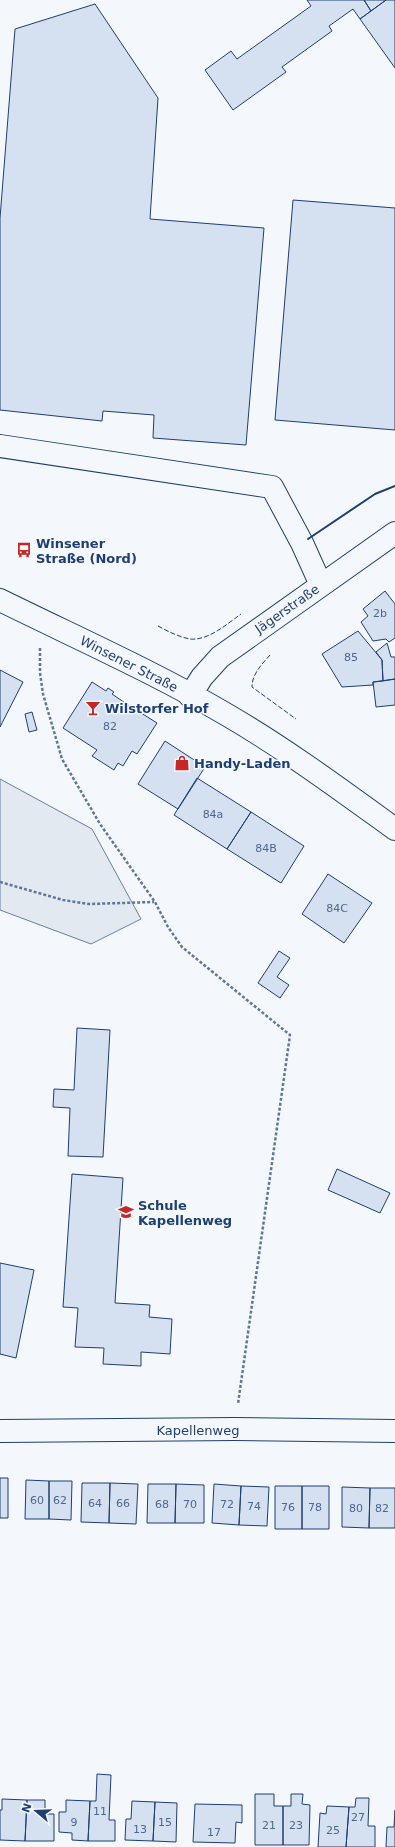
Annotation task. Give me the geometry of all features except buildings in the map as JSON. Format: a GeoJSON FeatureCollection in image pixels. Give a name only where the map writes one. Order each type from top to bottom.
{"type":"FeatureCollection","features":[{"type":"Feature","properties":{"kind":"street"},"geometry":{"type":"LineString","coordinates":[[0,446],[272,487],[302,543],[321,586]]}},
{"type":"Feature","properties":{"kind":"street","name":"Jägerstraße"},"geometry":{"type":"LineString","coordinates":[[190,696],[202,677],[220,657],[395,533]]}},
{"type":"Feature","properties":{"kind":"street","name":"Winsener Straße"},"geometry":{"type":"LineString","coordinates":[[0,600],[168,683],[229,716],[277,746],[395,828]]}},
{"type":"Feature","properties":{"kind":"street","name":"Kapellenweg"},"geometry":{"type":"LineString","coordinates":[[0,1431],[235,1429],[395,1431]]}},
{"type":"Feature","properties":{"kind":"path"},"geometry":{"type":"LineString","coordinates":[[45,622],[39,656],[40,673],[43,694],[62,760],[100,824],[155,902],[168,927],[182,946],[290,1035],[235,1429]]}},
{"type":"Feature","properties":{"kind":"path"},"geometry":{"type":"LineString","coordinates":[[0,882],[63,900],[89,904],[155,902]]}},
{"type":"Feature","properties":{"kind":"shaded area"},"geometry":{"type":"Polygon","coordinates":[[[0,779],[92,829],[141,919],[91,944],[0,910],[0,779]]]}},
{"type":"Feature","properties":{"kind":"fence"},"geometry":{"type":"LineString","coordinates":[[158,626],[182,637],[197,639],[210,635],[241,614]]}},
{"type":"Feature","properties":{"kind":"fence"},"geometry":{"type":"LineString","coordinates":[[270,655],[256,674],[252,682],[252,687],[296,719]]}},
{"type":"Feature","properties":{"kind":"wall"},"geometry":{"type":"LineString","coordinates":[[308,539],[375,494],[395,486]]}},
{"type":"Feature","properties":{"kind":"place","name":"Winsener Straße (Nord)"},"geometry":{"type":"Point","coordinates":[24,550]}},
{"type":"Feature","properties":{"kind":"place","name":"Wilstorfer Hof"},"geometry":{"type":"Point","coordinates":[93,708]}},
{"type":"Feature","properties":{"kind":"place","name":"Handy-Laden"},"geometry":{"type":"Point","coordinates":[182,763]}},
{"type":"Feature","properties":{"kind":"place","name":"Schule Kapellenweg"},"geometry":{"type":"Point","coordinates":[126,1212]}}]}
